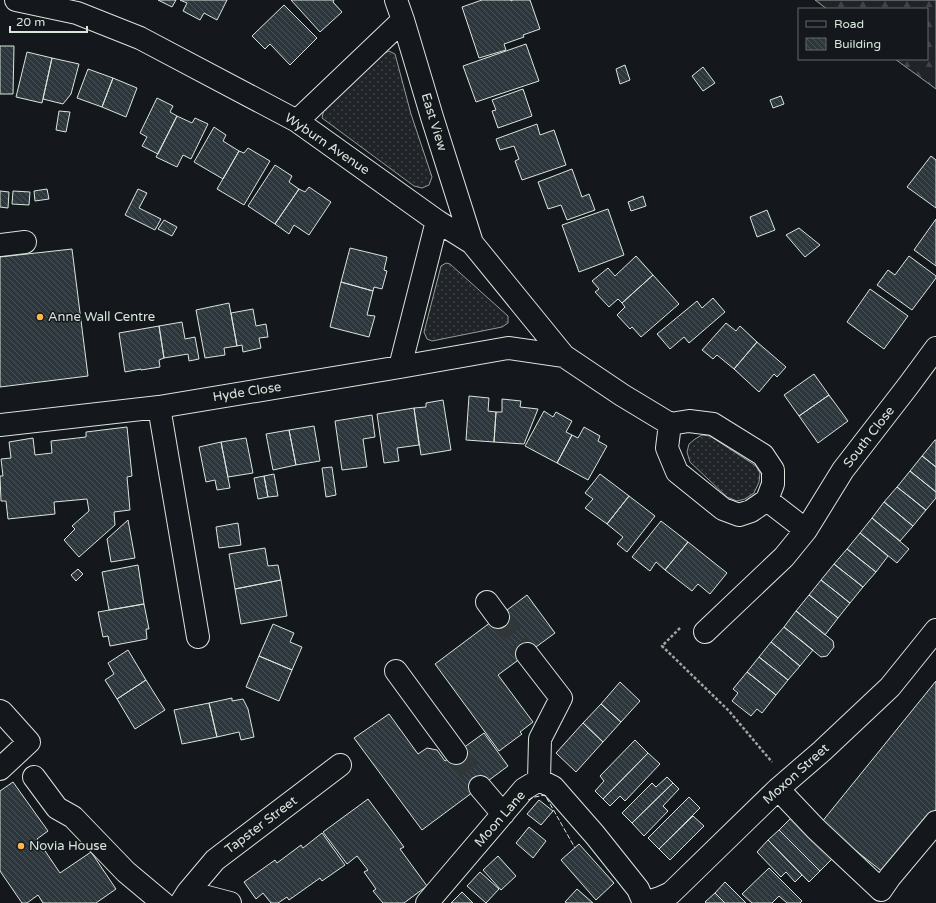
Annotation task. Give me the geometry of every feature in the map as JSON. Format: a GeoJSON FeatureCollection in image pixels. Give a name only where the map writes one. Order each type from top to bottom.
{"type":"FeatureCollection","features":[{"type":"Feature","properties":{"kind":"street","name":"Wyburn Avenue"},"geometry":{"type":"LineString","coordinates":[[16,0],[77,13],[140,38],[297,121],[438,222],[472,243],[564,356]]}},
{"type":"Feature","properties":{"kind":"street"},"geometry":{"type":"LineString","coordinates":[[297,121],[400,10]]}},
{"type":"Feature","properties":{"kind":"street","name":"East View"},"geometry":{"type":"LineString","coordinates":[[400,10],[472,243]]}},
{"type":"Feature","properties":{"kind":"street"},"geometry":{"type":"LineString","coordinates":[[400,367],[438,222]]}},
{"type":"Feature","properties":{"kind":"street"},"geometry":{"type":"LineString","coordinates":[[0,245],[25,242]]}},
{"type":"Feature","properties":{"kind":"street","name":"Hyde Close"},"geometry":{"type":"LineString","coordinates":[[0,425],[159,407],[508,348],[564,356]]}},
{"type":"Feature","properties":{"kind":"street","name":"South Close"},"geometry":{"type":"LineString","coordinates":[[705,632],[784,557],[806,530],[843,470],[936,348]]}},
{"type":"Feature","properties":{"kind":"street"},"geometry":{"type":"LineString","coordinates":[[564,356],[622,395],[670,424],[689,421],[713,424],[763,455],[773,470],[773,484],[767,500],[751,511],[739,515],[723,509],[677,472],[667,448],[670,424]]}},
{"type":"Feature","properties":{"kind":"street"},"geometry":{"type":"LineString","coordinates":[[159,407],[198,637]]}},
{"type":"Feature","properties":{"kind":"street"},"geometry":{"type":"LineString","coordinates":[[767,500],[806,530]]}},
{"type":"Feature","properties":{"kind":"street","name":"Moxon Street"},"geometry":{"type":"LineString","coordinates":[[539,780],[553,787],[595,835],[638,889],[644,903],[660,898],[671,893],[778,789],[822,751],[890,687],[936,630]]}},
{"type":"Feature","properties":{"kind":"street"},"geometry":{"type":"LineString","coordinates":[[527,654],[561,698],[540,739],[539,780]]}},
{"type":"Feature","properties":{"kind":"street"},"geometry":{"type":"LineString","coordinates":[[396,671],[456,753]]}},
{"type":"Feature","properties":{"kind":"street"},"geometry":{"type":"LineString","coordinates":[[0,711],[29,742],[0,769]]}},
{"type":"Feature","properties":{"kind":"street","name":"Tapster Street"},"geometry":{"type":"LineString","coordinates":[[170,900],[215,860],[340,765]]}},
{"type":"Feature","properties":{"kind":"street"},"geometry":{"type":"LineString","coordinates":[[34,777],[57,808],[73,817],[126,872],[170,900],[230,903]]}},
{"type":"Feature","properties":{"kind":"street","name":"Moon Lane"},"geometry":{"type":"LineString","coordinates":[[427,903],[524,789],[539,780]]}},
{"type":"Feature","properties":{"kind":"street"},"geometry":{"type":"LineString","coordinates":[[480,787],[503,814]]}},
{"type":"Feature","properties":{"kind":"street"},"geometry":{"type":"LineString","coordinates":[[778,789],[816,829],[881,890],[936,822]]}},
{"type":"Feature","properties":{"kind":"green space"},"geometry":{"type":"Polygon","coordinates":[[[815,0],[936,0],[936,89],[896,60],[928,60],[928,8],[826,8],[815,0]]]}},
{"type":"Feature","properties":{"kind":"green space"},"geometry":{"type":"Polygon","coordinates":[[[389,51],[395,54],[411,114],[432,177],[429,185],[422,188],[414,186],[322,118],[324,109],[383,54],[389,51]]]}},
{"type":"Feature","properties":{"kind":"green space"},"geometry":{"type":"Polygon","coordinates":[[[446,263],[450,264],[508,316],[508,323],[502,327],[432,341],[427,339],[424,332],[441,266],[446,263]]]}},
{"type":"Feature","properties":{"kind":"green space"},"geometry":{"type":"Polygon","coordinates":[[[702,435],[710,436],[756,466],[760,473],[759,482],[754,493],[745,499],[737,501],[727,497],[690,462],[687,452],[689,444],[702,435]]]}},
{"type":"Feature","properties":{"kind":"building"},"geometry":{"type":"Polygon","coordinates":[[[158,0],[176,0],[172,7],[158,0]]]}},
{"type":"Feature","properties":{"kind":"building"},"geometry":{"type":"Polygon","coordinates":[[[180,0],[227,0],[217,20],[204,13],[200,20],[183,11],[187,3],[180,0]]]}},
{"type":"Feature","properties":{"kind":"building"},"geometry":{"type":"Polygon","coordinates":[[[291,0],[334,0],[333,2],[342,12],[320,32],[291,0]]]}},
{"type":"Feature","properties":{"kind":"building"},"geometry":{"type":"Polygon","coordinates":[[[482,0],[530,0],[540,29],[523,35],[524,37],[504,44],[506,50],[479,58],[462,7],[482,0]]]}},
{"type":"Feature","properties":{"kind":"building"},"geometry":{"type":"Polygon","coordinates":[[[284,5],[317,38],[290,65],[270,44],[265,49],[252,36],[284,5]]]}},
{"type":"Feature","properties":{"kind":"building"},"geometry":{"type":"Polygon","coordinates":[[[526,44],[539,81],[476,102],[463,66],[526,44]]]}},
{"type":"Feature","properties":{"kind":"building"},"geometry":{"type":"Polygon","coordinates":[[[0,46],[14,46],[13,94],[0,94],[0,46]]]}},
{"type":"Feature","properties":{"kind":"building"},"geometry":{"type":"Polygon","coordinates":[[[27,52],[52,58],[42,103],[16,97],[27,52]]]}},
{"type":"Feature","properties":{"kind":"building"},"geometry":{"type":"Polygon","coordinates":[[[52,58],[79,64],[71,94],[63,104],[43,99],[52,58]]]}},
{"type":"Feature","properties":{"kind":"building"},"geometry":{"type":"Polygon","coordinates":[[[625,65],[630,80],[620,84],[616,69],[625,65]]]}},
{"type":"Feature","properties":{"kind":"building"},"geometry":{"type":"Polygon","coordinates":[[[703,67],[715,83],[703,91],[692,76],[703,67]]]}},
{"type":"Feature","properties":{"kind":"building"},"geometry":{"type":"Polygon","coordinates":[[[88,69],[113,78],[102,107],[77,98],[88,69]]]}},
{"type":"Feature","properties":{"kind":"building"},"geometry":{"type":"Polygon","coordinates":[[[113,78],[137,88],[126,117],[102,107],[113,78]]]}},
{"type":"Feature","properties":{"kind":"building"},"geometry":{"type":"Polygon","coordinates":[[[523,89],[532,116],[498,128],[492,111],[496,110],[492,100],[523,89]]]}},
{"type":"Feature","properties":{"kind":"building"},"geometry":{"type":"Polygon","coordinates":[[[781,96],[784,104],[773,108],[770,100],[781,96]]]}},
{"type":"Feature","properties":{"kind":"building"},"geometry":{"type":"Polygon","coordinates":[[[157,98],[173,106],[170,112],[177,116],[158,154],[142,146],[147,137],[140,133],[157,98]]]}},
{"type":"Feature","properties":{"kind":"building"},"geometry":{"type":"Polygon","coordinates":[[[59,111],[70,112],[66,132],[56,130],[59,111]]]}},
{"type":"Feature","properties":{"kind":"building"},"geometry":{"type":"Polygon","coordinates":[[[177,116],[192,123],[195,118],[208,124],[191,159],[183,155],[177,167],[156,157],[177,116]]]}},
{"type":"Feature","properties":{"kind":"building"},"geometry":{"type":"Polygon","coordinates":[[[537,124],[540,135],[554,130],[566,165],[522,180],[515,161],[519,159],[514,146],[500,150],[496,139],[537,124]]]}},
{"type":"Feature","properties":{"kind":"building"},"geometry":{"type":"Polygon","coordinates":[[[214,127],[226,135],[223,141],[239,151],[223,179],[194,162],[214,127]]]}},
{"type":"Feature","properties":{"kind":"building"},"geometry":{"type":"Polygon","coordinates":[[[248,148],[270,161],[244,205],[217,189],[239,151],[244,153],[248,148]]]}},
{"type":"Feature","properties":{"kind":"building"},"geometry":{"type":"Polygon","coordinates":[[[931,156],[936,160],[936,208],[907,187],[931,156]]]}},
{"type":"Feature","properties":{"kind":"building"},"geometry":{"type":"Polygon","coordinates":[[[275,165],[292,176],[289,182],[299,189],[275,224],[248,206],[275,165]]]}},
{"type":"Feature","properties":{"kind":"building"},"geometry":{"type":"Polygon","coordinates":[[[572,169],[582,197],[589,194],[595,210],[567,220],[561,205],[548,209],[538,182],[572,169]]]}},
{"type":"Feature","properties":{"kind":"building"},"geometry":{"type":"Polygon","coordinates":[[[309,187],[331,202],[309,235],[294,225],[289,234],[275,224],[299,189],[305,192],[309,187]]]}},
{"type":"Feature","properties":{"kind":"building"},"geometry":{"type":"Polygon","coordinates":[[[47,189],[49,199],[35,201],[34,191],[47,189]]]}},
{"type":"Feature","properties":{"kind":"building"},"geometry":{"type":"Polygon","coordinates":[[[138,189],[147,193],[139,208],[161,219],[155,230],[125,215],[138,189]]]}},
{"type":"Feature","properties":{"kind":"building"},"geometry":{"type":"Polygon","coordinates":[[[0,191],[9,192],[8,208],[0,207],[0,191]]]}},
{"type":"Feature","properties":{"kind":"building"},"geometry":{"type":"Polygon","coordinates":[[[13,191],[30,192],[29,205],[12,204],[13,191]]]}},
{"type":"Feature","properties":{"kind":"building"},"geometry":{"type":"Polygon","coordinates":[[[643,196],[646,206],[631,211],[628,202],[643,196]]]}},
{"type":"Feature","properties":{"kind":"building"},"geometry":{"type":"Polygon","coordinates":[[[608,209],[624,255],[579,272],[562,225],[608,209]]]}},
{"type":"Feature","properties":{"kind":"building"},"geometry":{"type":"Polygon","coordinates":[[[767,210],[775,230],[757,237],[750,217],[767,210]]]}},
{"type":"Feature","properties":{"kind":"building"},"geometry":{"type":"Polygon","coordinates":[[[936,219],[936,266],[914,250],[936,219]]]}},
{"type":"Feature","properties":{"kind":"building"},"geometry":{"type":"Polygon","coordinates":[[[164,220],[177,227],[172,236],[158,229],[164,220]]]}},
{"type":"Feature","properties":{"kind":"building"},"geometry":{"type":"Polygon","coordinates":[[[799,228],[820,245],[805,257],[786,235],[799,228]]]}},
{"type":"Feature","properties":{"kind":"building"},"geometry":{"type":"Polygon","coordinates":[[[350,248],[387,257],[384,270],[387,271],[382,289],[374,287],[373,291],[341,282],[350,248]]]}},
{"type":"Feature","properties":{"kind":"building","name":"Anne Wall Centre"},"geometry":{"type":"Polygon","coordinates":[[[72,249],[88,376],[0,387],[0,257],[72,249]]]}},
{"type":"Feature","properties":{"kind":"building"},"geometry":{"type":"Polygon","coordinates":[[[636,256],[653,275],[622,303],[618,299],[609,307],[595,292],[599,289],[592,281],[608,268],[615,276],[636,256]]]}},
{"type":"Feature","properties":{"kind":"building"},"geometry":{"type":"Polygon","coordinates":[[[909,256],[936,276],[912,310],[877,285],[888,270],[895,275],[909,256]]]}},
{"type":"Feature","properties":{"kind":"building"},"geometry":{"type":"Polygon","coordinates":[[[653,275],[679,304],[641,337],[632,327],[630,329],[617,315],[625,307],[622,303],[653,275]]]}},
{"type":"Feature","properties":{"kind":"building"},"geometry":{"type":"Polygon","coordinates":[[[341,282],[373,291],[367,315],[375,316],[369,337],[330,327],[341,282]]]}},
{"type":"Feature","properties":{"kind":"building"},"geometry":{"type":"Polygon","coordinates":[[[870,289],[908,316],[884,349],[847,322],[870,289]]]}},
{"type":"Feature","properties":{"kind":"building"},"geometry":{"type":"Polygon","coordinates":[[[713,298],[725,312],[689,343],[684,337],[670,349],[657,334],[697,301],[702,308],[713,298]]]}},
{"type":"Feature","properties":{"kind":"building"},"geometry":{"type":"Polygon","coordinates":[[[229,303],[237,346],[224,348],[225,355],[205,358],[196,310],[229,303]]]}},
{"type":"Feature","properties":{"kind":"building"},"geometry":{"type":"Polygon","coordinates":[[[253,309],[256,326],[266,324],[268,337],[259,338],[261,348],[243,352],[242,345],[237,346],[231,313],[253,309]]]}},
{"type":"Feature","properties":{"kind":"building"},"geometry":{"type":"Polygon","coordinates":[[[182,322],[185,339],[195,337],[199,359],[189,361],[188,354],[164,358],[159,326],[182,322]]]}},
{"type":"Feature","properties":{"kind":"building"},"geometry":{"type":"Polygon","coordinates":[[[726,323],[736,331],[740,326],[757,342],[734,369],[717,355],[713,359],[702,350],[726,323]]]}},
{"type":"Feature","properties":{"kind":"building"},"geometry":{"type":"Polygon","coordinates":[[[159,326],[164,358],[159,360],[160,367],[125,372],[119,333],[159,326]]]}},
{"type":"Feature","properties":{"kind":"building"},"geometry":{"type":"Polygon","coordinates":[[[757,342],[786,367],[777,377],[774,374],[759,392],[734,369],[757,342]]]}},
{"type":"Feature","properties":{"kind":"building"},"geometry":{"type":"Polygon","coordinates":[[[814,374],[829,395],[799,416],[784,395],[814,374]]]}},
{"type":"Feature","properties":{"kind":"building"},"geometry":{"type":"Polygon","coordinates":[[[829,395],[848,421],[818,443],[799,416],[829,395]]]}},
{"type":"Feature","properties":{"kind":"building"},"geometry":{"type":"Polygon","coordinates":[[[469,396],[489,398],[488,411],[496,412],[494,442],[466,440],[469,396]]]}},
{"type":"Feature","properties":{"kind":"building"},"geometry":{"type":"Polygon","coordinates":[[[502,399],[521,401],[520,407],[538,409],[524,444],[494,442],[496,412],[502,412],[502,399]]]}},
{"type":"Feature","properties":{"kind":"building"},"geometry":{"type":"Polygon","coordinates":[[[443,400],[451,450],[421,455],[414,408],[426,407],[426,403],[443,400]]]}},
{"type":"Feature","properties":{"kind":"building"},"geometry":{"type":"Polygon","coordinates":[[[414,408],[419,445],[397,448],[399,461],[384,463],[377,414],[414,408]]]}},
{"type":"Feature","properties":{"kind":"building"},"geometry":{"type":"Polygon","coordinates":[[[544,411],[553,417],[556,412],[572,421],[566,432],[572,435],[557,463],[525,446],[544,411]]]}},
{"type":"Feature","properties":{"kind":"building"},"geometry":{"type":"Polygon","coordinates":[[[372,415],[375,437],[363,439],[367,467],[342,470],[335,421],[372,415]]]}},
{"type":"Feature","properties":{"kind":"building"},"geometry":{"type":"Polygon","coordinates":[[[314,426],[320,461],[296,465],[289,430],[314,426]]]}},
{"type":"Feature","properties":{"kind":"building"},"geometry":{"type":"Polygon","coordinates":[[[127,427],[132,476],[127,477],[130,510],[114,512],[115,525],[79,557],[64,540],[75,529],[72,526],[89,511],[87,499],[54,502],[55,514],[8,519],[6,501],[1,501],[0,476],[3,476],[1,459],[11,458],[9,442],[33,438],[35,455],[52,453],[51,441],[86,437],[86,432],[127,427]]]}},
{"type":"Feature","properties":{"kind":"building"},"geometry":{"type":"Polygon","coordinates":[[[584,427],[600,436],[598,441],[607,446],[588,480],[557,463],[572,435],[578,438],[584,427]]]}},
{"type":"Feature","properties":{"kind":"building"},"geometry":{"type":"Polygon","coordinates":[[[289,430],[296,465],[273,470],[266,434],[289,430]]]}},
{"type":"Feature","properties":{"kind":"building"},"geometry":{"type":"Polygon","coordinates":[[[246,438],[253,473],[228,477],[221,442],[246,438]]]}},
{"type":"Feature","properties":{"kind":"building"},"geometry":{"type":"Polygon","coordinates":[[[936,440],[936,467],[922,456],[936,440]]]}},
{"type":"Feature","properties":{"kind":"building"},"geometry":{"type":"Polygon","coordinates":[[[221,442],[230,488],[217,490],[215,480],[206,482],[199,447],[221,442]]]}},
{"type":"Feature","properties":{"kind":"building"},"geometry":{"type":"Polygon","coordinates":[[[922,456],[936,467],[936,492],[910,471],[922,456]]]}},
{"type":"Feature","properties":{"kind":"building"},"geometry":{"type":"Polygon","coordinates":[[[332,467],[336,495],[326,497],[322,468],[332,467]]]}},
{"type":"Feature","properties":{"kind":"building"},"geometry":{"type":"Polygon","coordinates":[[[910,471],[936,492],[936,498],[926,510],[897,487],[910,471]]]}},
{"type":"Feature","properties":{"kind":"building"},"geometry":{"type":"Polygon","coordinates":[[[274,474],[278,496],[268,497],[264,476],[274,474]]]}},
{"type":"Feature","properties":{"kind":"building"},"geometry":{"type":"Polygon","coordinates":[[[600,474],[629,496],[607,524],[585,508],[593,499],[585,493],[600,474]]]}},
{"type":"Feature","properties":{"kind":"building"},"geometry":{"type":"Polygon","coordinates":[[[264,476],[268,497],[258,499],[254,478],[264,476]]]}},
{"type":"Feature","properties":{"kind":"building"},"geometry":{"type":"Polygon","coordinates":[[[897,487],[926,510],[913,526],[884,502],[897,487]]]}},
{"type":"Feature","properties":{"kind":"building"},"geometry":{"type":"Polygon","coordinates":[[[629,496],[655,516],[627,552],[617,544],[623,537],[607,524],[629,496]]]}},
{"type":"Feature","properties":{"kind":"building"},"geometry":{"type":"Polygon","coordinates":[[[884,502],[913,526],[900,541],[872,518],[884,502]]]}},
{"type":"Feature","properties":{"kind":"building"},"geometry":{"type":"Polygon","coordinates":[[[872,518],[909,549],[897,563],[860,533],[872,518]]]}},
{"type":"Feature","properties":{"kind":"building"},"geometry":{"type":"Polygon","coordinates":[[[128,520],[135,558],[111,562],[107,539],[128,520]]]}},
{"type":"Feature","properties":{"kind":"building"},"geometry":{"type":"Polygon","coordinates":[[[661,521],[688,542],[665,570],[656,562],[650,571],[632,557],[661,521]]]}},
{"type":"Feature","properties":{"kind":"building"},"geometry":{"type":"Polygon","coordinates":[[[238,523],[241,545],[219,548],[216,527],[238,523]]]}},
{"type":"Feature","properties":{"kind":"building"},"geometry":{"type":"Polygon","coordinates":[[[860,533],[888,556],[876,572],[847,549],[860,533]]]}},
{"type":"Feature","properties":{"kind":"building"},"geometry":{"type":"Polygon","coordinates":[[[688,542],[727,573],[710,594],[698,584],[692,591],[665,570],[688,542]]]}},
{"type":"Feature","properties":{"kind":"building"},"geometry":{"type":"Polygon","coordinates":[[[265,548],[268,566],[278,565],[281,580],[235,589],[229,554],[265,548]]]}},
{"type":"Feature","properties":{"kind":"building"},"geometry":{"type":"Polygon","coordinates":[[[847,549],[876,572],[863,587],[834,564],[847,549]]]}},
{"type":"Feature","properties":{"kind":"building"},"geometry":{"type":"Polygon","coordinates":[[[834,564],[863,587],[850,603],[821,580],[834,564]]]}},
{"type":"Feature","properties":{"kind":"building"},"geometry":{"type":"Polygon","coordinates":[[[138,565],[144,604],[109,610],[102,572],[138,565]]]}},
{"type":"Feature","properties":{"kind":"building"},"geometry":{"type":"Polygon","coordinates":[[[78,569],[83,574],[76,581],[71,575],[78,569]]]}},
{"type":"Feature","properties":{"kind":"building"},"geometry":{"type":"Polygon","coordinates":[[[281,580],[287,616],[241,624],[235,589],[281,580]]]}},
{"type":"Feature","properties":{"kind":"building"},"geometry":{"type":"Polygon","coordinates":[[[821,580],[850,603],[838,618],[809,595],[821,580]]]}},
{"type":"Feature","properties":{"kind":"building"},"geometry":{"type":"Polygon","coordinates":[[[527,595],[555,633],[498,675],[533,722],[520,732],[522,734],[499,751],[435,664],[527,595]]]}},
{"type":"Feature","properties":{"kind":"building"},"geometry":{"type":"Polygon","coordinates":[[[809,595],[838,618],[825,635],[796,611],[809,595]]]}},
{"type":"Feature","properties":{"kind":"building"},"geometry":{"type":"Polygon","coordinates":[[[144,604],[149,629],[146,629],[147,639],[110,646],[108,636],[103,637],[98,612],[144,604]]]}},
{"type":"Feature","properties":{"kind":"building"},"geometry":{"type":"Polygon","coordinates":[[[796,611],[833,641],[834,647],[827,656],[821,657],[784,627],[796,611]]]}},
{"type":"Feature","properties":{"kind":"building"},"geometry":{"type":"Polygon","coordinates":[[[273,624],[294,633],[290,642],[302,647],[292,670],[259,656],[273,624]]]}},
{"type":"Feature","properties":{"kind":"building"},"geometry":{"type":"Polygon","coordinates":[[[784,627],[813,650],[800,666],[771,642],[784,627]]]}},
{"type":"Feature","properties":{"kind":"building"},"geometry":{"type":"Polygon","coordinates":[[[771,642],[800,666],[788,680],[759,657],[771,642]]]}},
{"type":"Feature","properties":{"kind":"building"},"geometry":{"type":"Polygon","coordinates":[[[128,650],[146,680],[117,699],[105,680],[114,674],[108,663],[128,650]]]}},
{"type":"Feature","properties":{"kind":"building"},"geometry":{"type":"Polygon","coordinates":[[[259,656],[292,670],[279,701],[246,687],[259,656]]]}},
{"type":"Feature","properties":{"kind":"building"},"geometry":{"type":"Polygon","coordinates":[[[759,657],[788,680],[776,695],[747,672],[759,657]]]}},
{"type":"Feature","properties":{"kind":"building"},"geometry":{"type":"Polygon","coordinates":[[[747,672],[776,695],[762,713],[757,709],[751,716],[732,701],[738,693],[733,689],[747,672]]]}},
{"type":"Feature","properties":{"kind":"building"},"geometry":{"type":"Polygon","coordinates":[[[146,680],[165,710],[135,729],[117,699],[146,680]]]}},
{"type":"Feature","properties":{"kind":"building"},"geometry":{"type":"Polygon","coordinates":[[[936,681],[936,819],[889,877],[821,823],[936,681]]]}},
{"type":"Feature","properties":{"kind":"building"},"geometry":{"type":"Polygon","coordinates":[[[620,682],[640,701],[621,722],[601,704],[620,682]]]}},
{"type":"Feature","properties":{"kind":"building"},"geometry":{"type":"Polygon","coordinates":[[[232,698],[232,701],[243,699],[248,709],[254,737],[241,740],[239,732],[217,737],[209,703],[232,698]]]}},
{"type":"Feature","properties":{"kind":"building"},"geometry":{"type":"Polygon","coordinates":[[[209,703],[217,737],[182,744],[174,710],[209,703]]]}},
{"type":"Feature","properties":{"kind":"building"},"geometry":{"type":"Polygon","coordinates":[[[601,704],[621,722],[603,742],[583,723],[601,704]]]}},
{"type":"Feature","properties":{"kind":"building"},"geometry":{"type":"Polygon","coordinates":[[[389,714],[418,754],[427,748],[437,750],[445,761],[484,733],[508,766],[422,830],[354,738],[389,714]]]}},
{"type":"Feature","properties":{"kind":"building"},"geometry":{"type":"Polygon","coordinates":[[[583,723],[603,742],[576,772],[556,753],[583,723]]]}},
{"type":"Feature","properties":{"kind":"building"},"geometry":{"type":"Polygon","coordinates":[[[635,740],[648,753],[603,799],[595,791],[604,781],[600,776],[635,740]]]}},
{"type":"Feature","properties":{"kind":"building"},"geometry":{"type":"Polygon","coordinates":[[[648,753],[660,764],[625,801],[620,796],[610,806],[603,799],[648,753]]]}},
{"type":"Feature","properties":{"kind":"building"},"geometry":{"type":"Polygon","coordinates":[[[667,777],[673,783],[632,823],[622,813],[652,783],[656,787],[667,777]]]}},
{"type":"Feature","properties":{"kind":"building","name":"Novia House"},"geometry":{"type":"Polygon","coordinates":[[[13,782],[48,831],[37,839],[60,873],[91,852],[116,889],[96,903],[43,903],[38,895],[27,903],[22,903],[0,871],[0,791],[13,782]]]}},
{"type":"Feature","properties":{"kind":"building"},"geometry":{"type":"Polygon","coordinates":[[[673,783],[679,789],[663,806],[668,811],[644,836],[632,823],[673,783]]]}},
{"type":"Feature","properties":{"kind":"building"},"geometry":{"type":"Polygon","coordinates":[[[689,797],[700,808],[659,849],[648,838],[689,797]]]}},
{"type":"Feature","properties":{"kind":"building"},"geometry":{"type":"Polygon","coordinates":[[[368,799],[404,847],[400,849],[427,886],[404,903],[383,903],[373,891],[376,889],[364,872],[368,870],[357,856],[347,864],[323,832],[368,799]]]}},
{"type":"Feature","properties":{"kind":"building"},"geometry":{"type":"Polygon","coordinates":[[[539,800],[553,811],[541,825],[527,814],[539,800]]]}},
{"type":"Feature","properties":{"kind":"building"},"geometry":{"type":"Polygon","coordinates":[[[693,816],[704,826],[670,860],[659,849],[693,816]]]}},
{"type":"Feature","properties":{"kind":"building"},"geometry":{"type":"Polygon","coordinates":[[[792,817],[833,858],[820,871],[779,830],[792,817]]]}},
{"type":"Feature","properties":{"kind":"building"},"geometry":{"type":"Polygon","coordinates":[[[529,827],[546,841],[533,858],[516,843],[529,827]]]}},
{"type":"Feature","properties":{"kind":"building"},"geometry":{"type":"Polygon","coordinates":[[[779,830],[820,871],[809,882],[768,840],[779,830]]]}},
{"type":"Feature","properties":{"kind":"building"},"geometry":{"type":"Polygon","coordinates":[[[322,833],[345,865],[322,881],[320,878],[289,900],[287,897],[278,903],[271,903],[263,893],[256,899],[244,882],[275,860],[277,863],[301,845],[303,848],[322,833]]]}},
{"type":"Feature","properties":{"kind":"building"},"geometry":{"type":"Polygon","coordinates":[[[768,840],[802,875],[795,882],[786,872],[781,877],[757,852],[768,840]]]}},
{"type":"Feature","properties":{"kind":"building"},"geometry":{"type":"Polygon","coordinates":[[[579,844],[614,883],[596,900],[561,860],[579,844]]]}},
{"type":"Feature","properties":{"kind":"building"},"geometry":{"type":"Polygon","coordinates":[[[498,856],[516,876],[501,890],[483,870],[498,856]]]}},
{"type":"Feature","properties":{"kind":"building"},"geometry":{"type":"Polygon","coordinates":[[[769,868],[802,901],[800,903],[787,903],[779,896],[772,903],[752,903],[742,894],[769,868]]]}},
{"type":"Feature","properties":{"kind":"building"},"geometry":{"type":"Polygon","coordinates":[[[480,872],[499,889],[486,903],[467,886],[480,872]]]}},
{"type":"Feature","properties":{"kind":"building"},"geometry":{"type":"Polygon","coordinates":[[[725,882],[746,903],[725,903],[715,893],[725,882]]]}},
{"type":"Feature","properties":{"kind":"building"},"geometry":{"type":"Polygon","coordinates":[[[577,889],[593,903],[565,902],[577,889]]]}},
{"type":"Feature","properties":{"kind":"building"},"geometry":{"type":"Polygon","coordinates":[[[462,892],[473,903],[451,903],[462,892]]]}},
{"type":"Feature","properties":{"kind":"building"},"geometry":{"type":"Polygon","coordinates":[[[715,893],[725,903],[705,902],[715,893]]]}},
{"type":"Feature","properties":{"kind":"tunnel"},"geometry":{"type":"LineString","coordinates":[[498,617],[527,654]]}},
{"type":"Feature","properties":{"kind":"tunnel"},"geometry":{"type":"LineString","coordinates":[[456,753],[480,787]]}},
{"type":"Feature","properties":{"kind":"fence"},"geometry":{"type":"LineString","coordinates":[[528,800],[545,795],[575,848]]}},
{"type":"Feature","properties":{"kind":"place","name":"Anne Wall Centre"},"geometry":{"type":"Point","coordinates":[40,317]}},
{"type":"Feature","properties":{"kind":"place","name":"Novia House"},"geometry":{"type":"Point","coordinates":[21,846]}}]}
